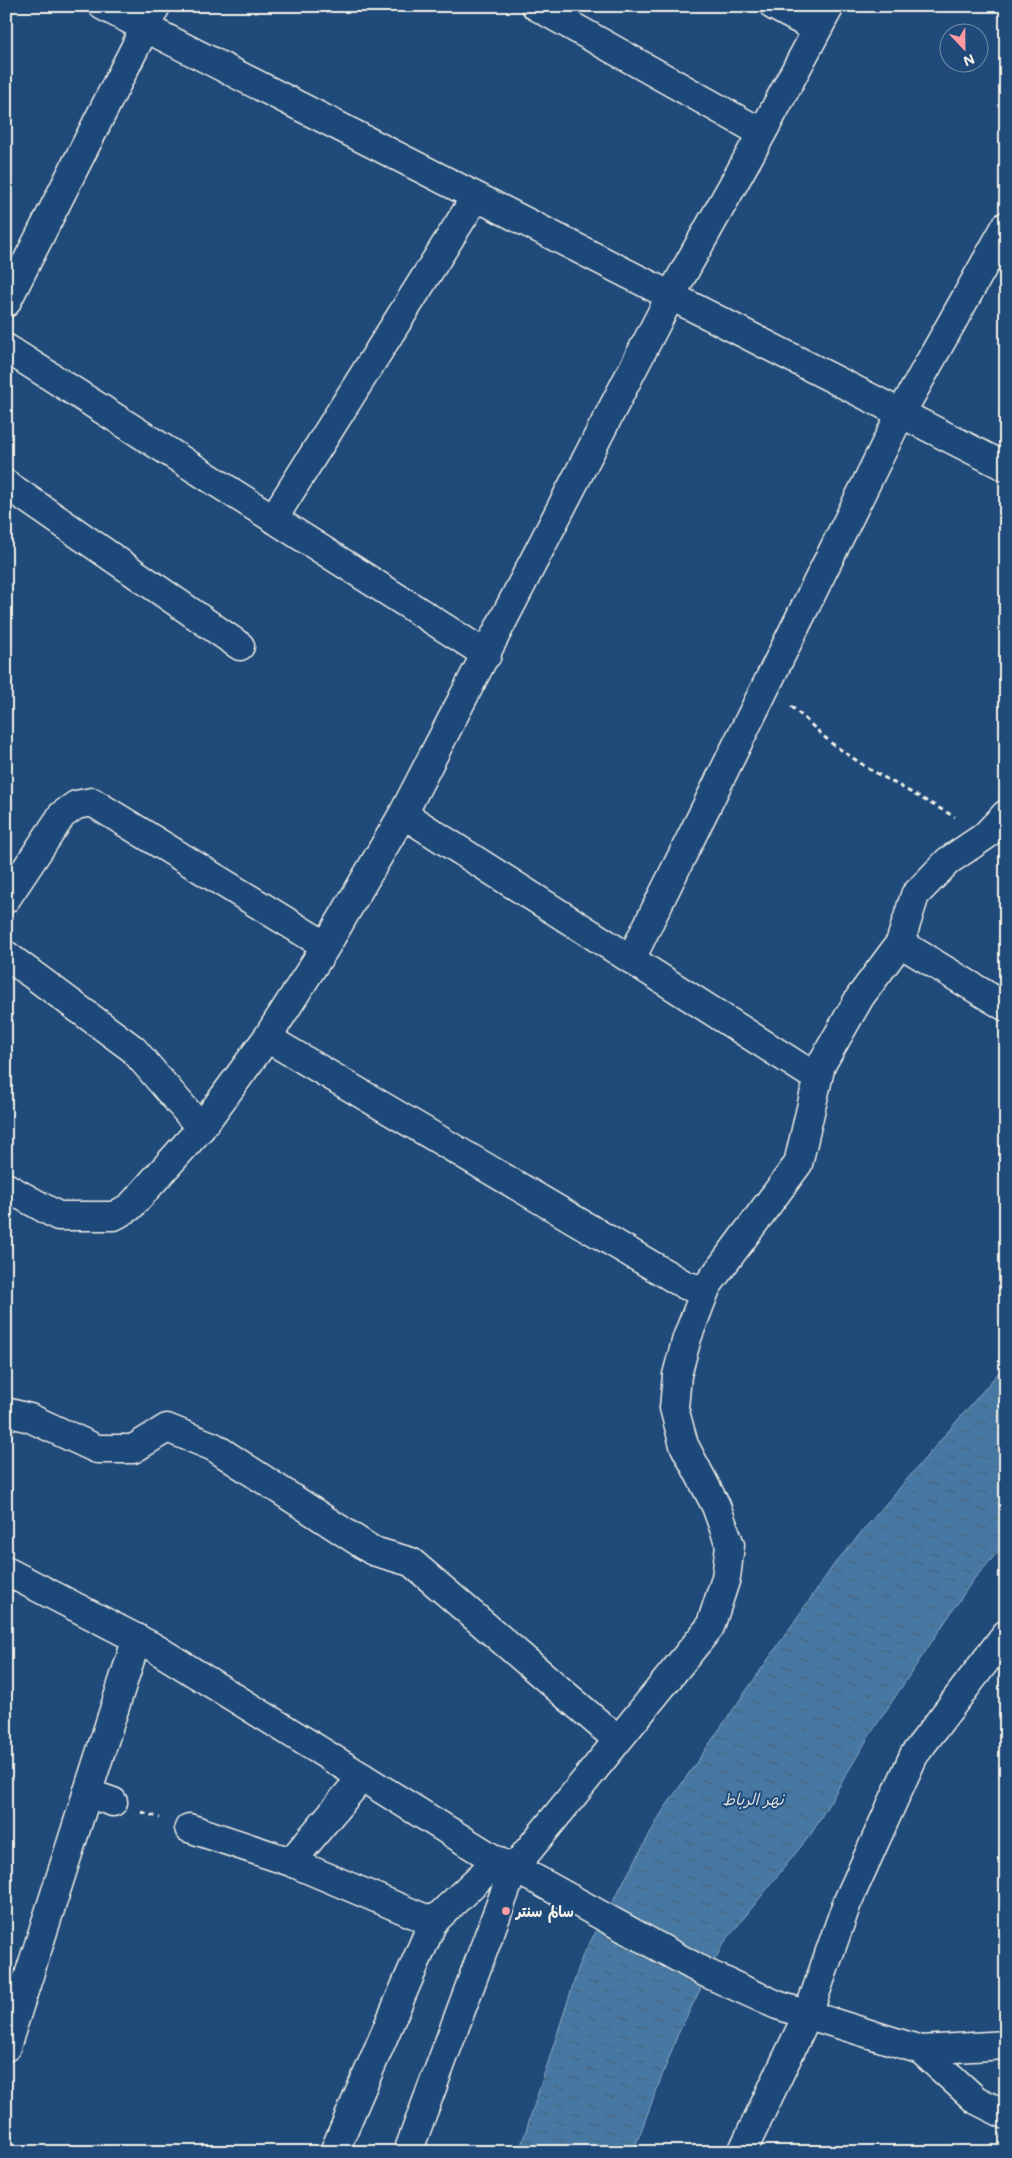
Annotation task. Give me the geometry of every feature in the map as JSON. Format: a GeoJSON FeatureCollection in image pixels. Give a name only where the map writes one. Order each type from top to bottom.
{"type":"FeatureCollection","features":[{"type":"Feature","properties":{"kind":"street"},"geometry":{"type":"LineString","coordinates":[[103,6],[150,18],[475,198],[1006,468]]}},
{"type":"Feature","properties":{"kind":"street"},"geometry":{"type":"LineString","coordinates":[[536,6],[762,133]]}},
{"type":"Feature","properties":{"kind":"street"},"geometry":{"type":"LineString","coordinates":[[774,6],[817,29]]}},
{"type":"Feature","properties":{"kind":"street"},"geometry":{"type":"LineString","coordinates":[[6,1186],[58,1216],[114,1216],[130,1207],[200,1128],[267,1038],[326,946],[403,814],[487,655],[670,297],[762,133],[830,6]]}},
{"type":"Feature","properties":{"kind":"street"},"geometry":{"type":"LineString","coordinates":[[6,303],[150,18]]}},
{"type":"Feature","properties":{"kind":"street"},"geometry":{"type":"LineString","coordinates":[[273,519],[475,198]]}},
{"type":"Feature","properties":{"kind":"street"},"geometry":{"type":"LineString","coordinates":[[631,959],[900,414],[1006,226]]}},
{"type":"Feature","properties":{"kind":"street"},"geometry":{"type":"LineString","coordinates":[[6,348],[487,655]]}},
{"type":"Feature","properties":{"kind":"street"},"geometry":{"type":"LineString","coordinates":[[6,484],[240,646]]}},
{"type":"Feature","properties":{"kind":"street"},"geometry":{"type":"LineString","coordinates":[[6,899],[62,815],[76,805],[92,802],[326,946]]}},
{"type":"Feature","properties":{"kind":"street"},"geometry":{"type":"LineString","coordinates":[[403,814],[817,1078]]}},
{"type":"Feature","properties":{"kind":"street"},"geometry":{"type":"LineString","coordinates":[[408,2152],[516,1870],[710,1627],[726,1578],[730,1545],[716,1506],[684,1445],[674,1408],[677,1375],[687,1338],[707,1286],[798,1164],[821,1065],[860,997],[900,943],[915,895],[948,861],[985,836],[1006,814]]}},
{"type":"Feature","properties":{"kind":"street"},"geometry":{"type":"LineString","coordinates":[[900,943],[1006,1007]]}},
{"type":"Feature","properties":{"kind":"street"},"geometry":{"type":"LineString","coordinates":[[6,955],[133,1049],[200,1128]]}},
{"type":"Feature","properties":{"kind":"street"},"geometry":{"type":"LineString","coordinates":[[267,1038],[685,1285],[698,1289],[707,1286]]}},
{"type":"Feature","properties":{"kind":"street"},"geometry":{"type":"LineString","coordinates":[[6,1412],[30,1418],[97,1449],[133,1449],[167,1428],[214,1447],[372,1551],[411,1562],[618,1740]]}},
{"type":"Feature","properties":{"kind":"street"},"geometry":{"type":"LineString","coordinates":[[6,1571],[137,1638],[516,1870],[704,1972],[777,2005],[921,2050],[1006,2046]]}},
{"type":"Feature","properties":{"kind":"street"},"geometry":{"type":"LineString","coordinates":[[742,2152],[808,2014],[846,1903],[914,1755],[1006,1634]]}},
{"type":"Feature","properties":{"kind":"street"},"geometry":{"type":"LineString","coordinates":[[6,2047],[137,1638]]}},
{"type":"Feature","properties":{"kind":"street"},"geometry":{"type":"LineString","coordinates":[[291,1862],[362,1777]]}},
{"type":"Feature","properties":{"kind":"street"},"geometry":{"type":"LineString","coordinates":[[88,1793],[113,1802]]}},
{"type":"Feature","properties":{"kind":"street"},"geometry":{"type":"LineString","coordinates":[[189,1828],[291,1862],[434,1922]]}},
{"type":"Feature","properties":{"kind":"street"},"geometry":{"type":"LineString","coordinates":[[334,2152],[434,1922],[516,1870]]}},
{"type":"Feature","properties":{"kind":"street"},"geometry":{"type":"LineString","coordinates":[[921,2050],[976,2100],[1006,2115]]}},
{"type":"Feature","properties":{"kind":"path"},"geometry":{"type":"LineString","coordinates":[[766,684],[831,743],[869,769],[949,813],[985,836]]}},
{"type":"Feature","properties":{"kind":"path"},"geometry":{"type":"LineString","coordinates":[[113,1802],[189,1828]]}},
{"type":"Feature","properties":{"kind":"water","name":"نهر الرباط"},"geometry":{"type":"Polygon","coordinates":[[[1006,1364],[1006,1543],[973,1580],[871,1733],[811,1834],[723,1944],[678,2034],[633,2152],[519,2152],[582,1957],[662,1812],[835,1563],[1006,1364]]]}},
{"type":"Feature","properties":{"kind":"place","name":"سالم سنتر"},"geometry":{"type":"Point","coordinates":[506,1911]}}]}
